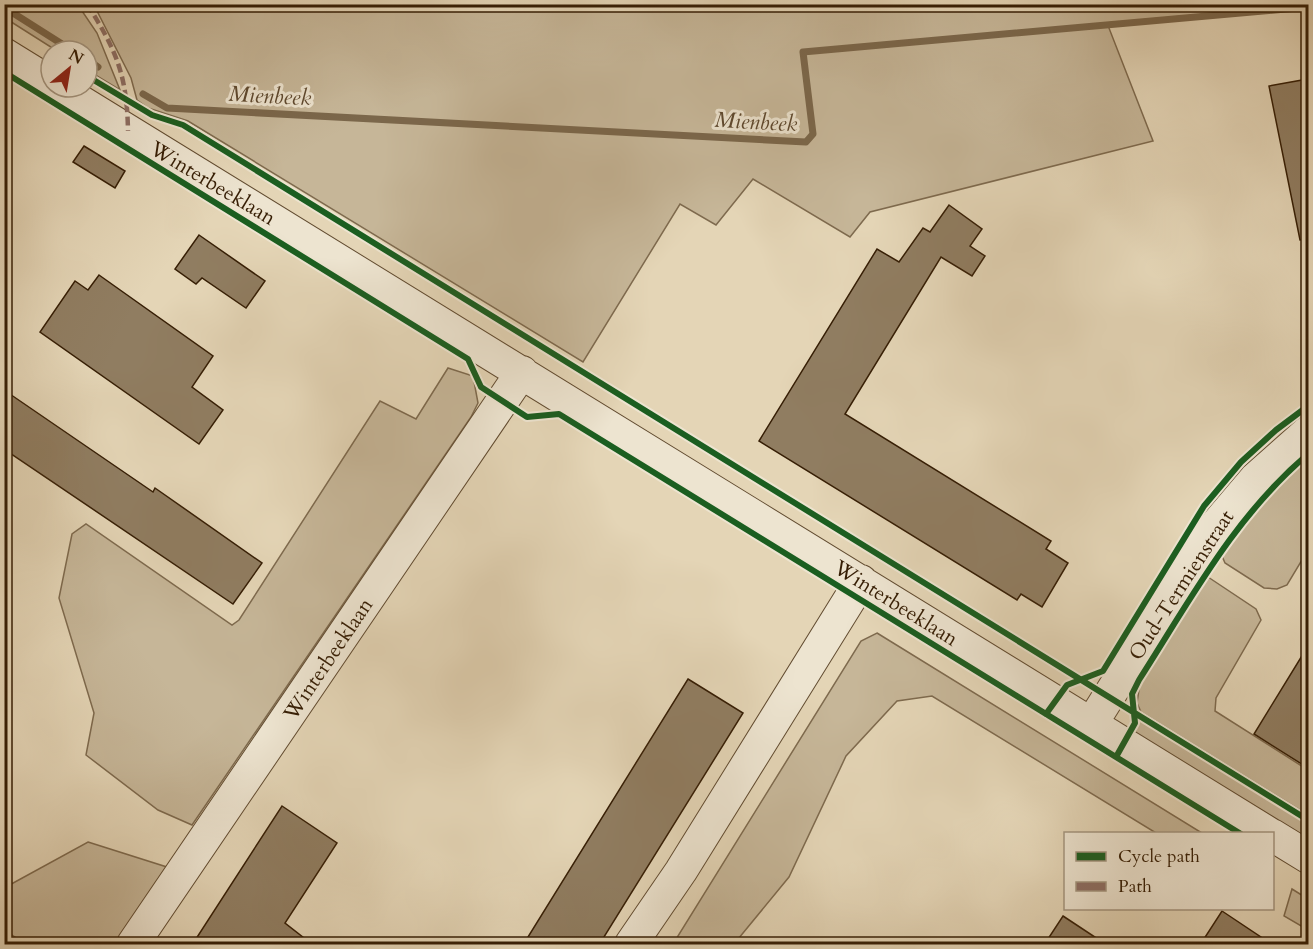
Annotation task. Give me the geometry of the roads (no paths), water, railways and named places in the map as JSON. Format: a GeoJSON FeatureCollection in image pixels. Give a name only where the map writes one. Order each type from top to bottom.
{"type":"FeatureCollection","features":[{"type":"Feature","properties":{"kind":"street"},"geometry":{"type":"LineString","coordinates":[[4,54],[39,76]]}},
{"type":"Feature","properties":{"kind":"street","name":"Winterbeeklaan"},"geometry":{"type":"LineString","coordinates":[[77,99],[1268,832]]}},
{"type":"Feature","properties":{"kind":"street","name":"Winterbeeklaan"},"geometry":{"type":"LineString","coordinates":[[133,945],[522,372]]}},
{"type":"Feature","properties":{"kind":"street","name":"Oud-Termienstraat"},"geometry":{"type":"LineString","coordinates":[[1092,723],[1216,525],[1255,479],[1308,432]]}},
{"type":"Feature","properties":{"kind":"street"},"geometry":{"type":"LineString","coordinates":[[631,945],[681,871],[861,581]]}},
{"type":"Feature","properties":{"kind":"street","name":"Winterbeeklaan"},"geometry":{"type":"LineString","coordinates":[[1274,836],[1308,857]]}},
{"type":"Feature","properties":{"kind":"waterway","name":"Mienbeek"},"geometry":{"type":"LineString","coordinates":[[143,94],[167,108],[806,142],[813,134],[803,52],[1308,7]]}},
{"type":"Feature","properties":{"kind":"waterway","name":"Mienbeek"},"geometry":{"type":"LineString","coordinates":[[13,13],[54,39]]}}]}
